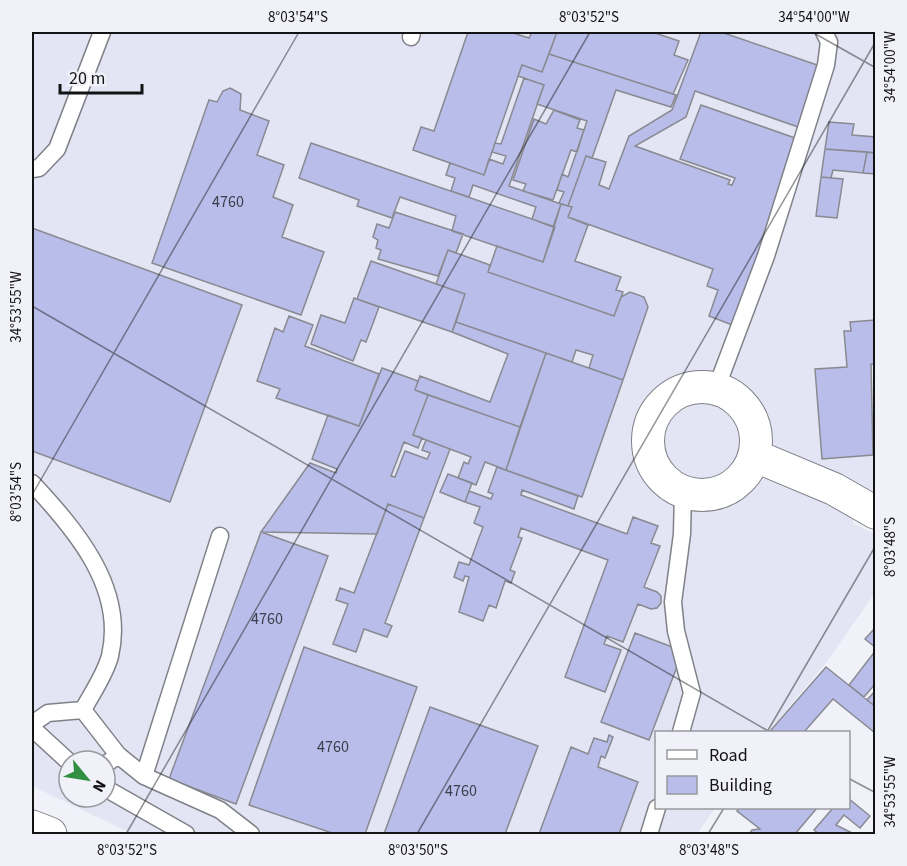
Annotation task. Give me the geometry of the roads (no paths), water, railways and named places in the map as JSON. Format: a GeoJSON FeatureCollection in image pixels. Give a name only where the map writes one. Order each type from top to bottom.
{"type":"FeatureCollection","features":[{"type":"Feature","properties":{"kind":"main road"},"geometry":{"type":"LineString","coordinates":[[32,827],[50,834]]}},
{"type":"Feature","properties":{"kind":"street"},"geometry":{"type":"LineString","coordinates":[[689,389],[716,389],[733,396],[746,409],[754,425],[757,443],[755,456],[745,474],[724,491],[704,496],[683,493],[668,484],[656,470],[649,453],[648,434],[654,417],[665,402],[689,389]]}},
{"type":"Feature","properties":{"kind":"street"},"geometry":{"type":"LineString","coordinates":[[755,456],[834,489],[876,513]]}},
{"type":"Feature","properties":{"kind":"lane"},"geometry":{"type":"LineString","coordinates":[[32,169],[39,168],[57,149],[102,32]]}},
{"type":"Feature","properties":{"kind":"lane"},"geometry":{"type":"LineString","coordinates":[[716,389],[766,256],[826,65],[829,42],[824,32]]}},
{"type":"Feature","properties":{"kind":"lane"},"geometry":{"type":"LineString","coordinates":[[32,483],[73,531],[105,582],[113,609],[114,638],[109,659],[83,710]]}},
{"type":"Feature","properties":{"kind":"lane"},"geometry":{"type":"LineString","coordinates":[[681,731],[692,693],[676,631],[673,602],[682,534],[683,493]]}},
{"type":"Feature","properties":{"kind":"lane"},"geometry":{"type":"LineString","coordinates":[[144,776],[220,537]]}},
{"type":"Feature","properties":{"kind":"lane"},"geometry":{"type":"LineString","coordinates":[[57,750],[32,726],[48,713],[83,710]]}},
{"type":"Feature","properties":{"kind":"lane"},"geometry":{"type":"LineString","coordinates":[[83,710],[105,749]]}},
{"type":"Feature","properties":{"kind":"lane"},"geometry":{"type":"LineString","coordinates":[[117,763],[220,810],[251,834]]}},
{"type":"Feature","properties":{"kind":"lane"},"geometry":{"type":"LineString","coordinates":[[117,795],[186,834]]}},
{"type":"Feature","properties":{"kind":"lane"},"geometry":{"type":"LineString","coordinates":[[649,834],[656,809]]}}]}
